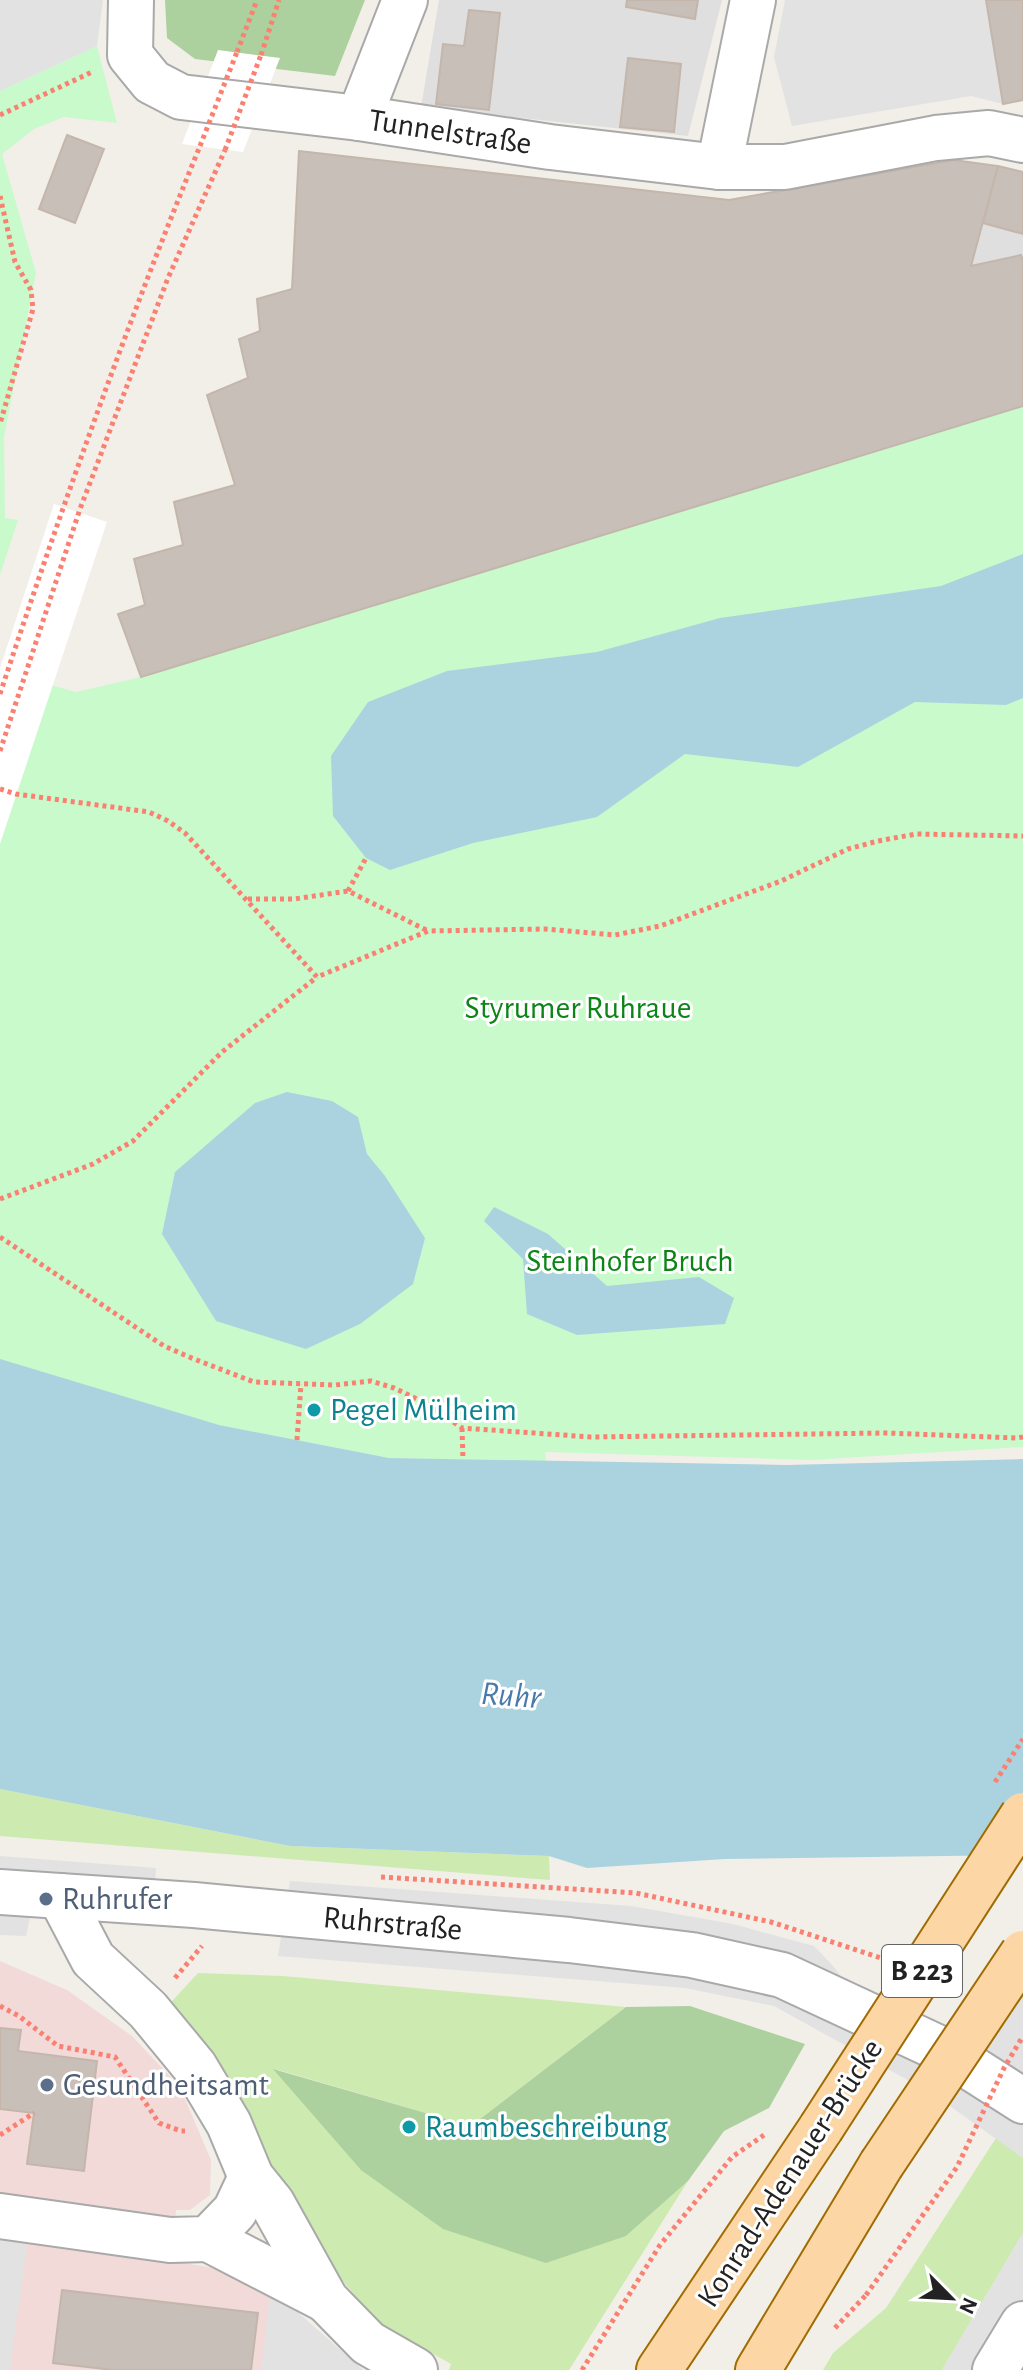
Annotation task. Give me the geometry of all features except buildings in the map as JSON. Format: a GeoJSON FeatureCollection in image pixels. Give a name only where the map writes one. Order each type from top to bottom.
{"type":"FeatureCollection","features":[{"type":"Feature","properties":{"kind":"main road","name":"Konrad-Adenauer-Brücke"},"geometry":{"type":"LineString","coordinates":[[659,2370],[821,2128],[1023,1815]]}},
{"type":"Feature","properties":{"kind":"main road","name":"B 223"},"geometry":{"type":"LineString","coordinates":[[758,2370],[881,2165],[1023,1953]]}},
{"type":"Feature","properties":{"kind":"street"},"geometry":{"type":"LineString","coordinates":[[130,55],[131,0]]}},
{"type":"Feature","properties":{"kind":"street"},"geometry":{"type":"LineString","coordinates":[[359,118],[405,0]]}},
{"type":"Feature","properties":{"kind":"street"},"geometry":{"type":"LineString","coordinates":[[719,167],[753,0]]}},
{"type":"Feature","properties":{"kind":"street","name":"Tunnelstraße"},"geometry":{"type":"LineString","coordinates":[[130,55],[152,82],[181,97],[719,167],[785,167],[936,138],[989,133],[1023,140]]}},
{"type":"Feature","properties":{"kind":"street","name":"Ruhrstraße"},"geometry":{"type":"LineString","coordinates":[[0,1892],[194,1905],[649,1948],[692,1955],[782,1975],[943,2050],[1023,2101]]}},
{"type":"Feature","properties":{"kind":"street"},"geometry":{"type":"LineString","coordinates":[[60,1896],[93,1959],[148,2010],[195,2067],[229,2124],[251,2177],[272,2203],[326,2300],[368,2343],[415,2370]]}},
{"type":"Feature","properties":{"kind":"street"},"geometry":{"type":"LineString","coordinates":[[208,2239],[235,2211],[251,2177]]}},
{"type":"Feature","properties":{"kind":"street"},"geometry":{"type":"LineString","coordinates":[[0,2216],[170,2240],[208,2239],[326,2300]]}},
{"type":"Feature","properties":{"kind":"street"},"geometry":{"type":"LineString","coordinates":[[995,2370],[1023,2324]]}},
{"type":"Feature","properties":{"kind":"path"},"geometry":{"type":"LineString","coordinates":[[0,694],[62,507],[147,274],[257,0]]}},
{"type":"Feature","properties":{"kind":"path"},"geometry":{"type":"LineString","coordinates":[[0,751],[80,509],[168,278],[225,150],[279,0]]}},
{"type":"Feature","properties":{"kind":"path"},"geometry":{"type":"LineString","coordinates":[[0,115],[130,55]]}},
{"type":"Feature","properties":{"kind":"path"},"geometry":{"type":"LineString","coordinates":[[0,196],[15,262],[31,290],[33,309],[0,424]]}},
{"type":"Feature","properties":{"kind":"path"},"geometry":{"type":"LineString","coordinates":[[0,789],[16,794],[149,812],[168,821],[185,833],[317,977]]}},
{"type":"Feature","properties":{"kind":"path"},"geometry":{"type":"LineString","coordinates":[[0,1199],[93,1164],[133,1141],[222,1052],[317,977],[428,931],[545,929],[615,935],[660,926],[706,910],[781,881],[848,849],[878,841],[916,834],[1023,836]]}},
{"type":"Feature","properties":{"kind":"path"},"geometry":{"type":"LineString","coordinates":[[348,891],[366,858]]}},
{"type":"Feature","properties":{"kind":"path"},"geometry":{"type":"LineString","coordinates":[[247,899],[294,899],[348,891],[428,931]]}},
{"type":"Feature","properties":{"kind":"path"},"geometry":{"type":"LineString","coordinates":[[0,1237],[164,1346],[194,1359],[254,1382],[335,1385],[371,1381],[427,1404],[462,1428],[591,1437],[887,1433],[1023,1437]]}},
{"type":"Feature","properties":{"kind":"path"},"geometry":{"type":"LineString","coordinates":[[297,1440],[301,1384]]}},
{"type":"Feature","properties":{"kind":"path"},"geometry":{"type":"LineString","coordinates":[[462,1428],[463,1460]]}},
{"type":"Feature","properties":{"kind":"path"},"geometry":{"type":"LineString","coordinates":[[0,2006],[19,2016],[58,2046],[115,2057],[159,2123],[181,2131],[229,2124]]}},
{"type":"Feature","properties":{"kind":"path"},"geometry":{"type":"LineString","coordinates":[[866,2295],[957,2167],[1004,2068],[1023,2036]]}},
{"type":"Feature","properties":{"kind":"path"},"geometry":{"type":"LineString","coordinates":[[0,2135],[34,2113]]}},
{"type":"Feature","properties":{"kind":"path"},"geometry":{"type":"LineString","coordinates":[[582,2370],[660,2245],[732,2157],[767,2133]]}},
{"type":"Feature","properties":{"kind":"shaded area"},"geometry":{"type":"Polygon","coordinates":[[[0,0],[103,0],[97,46],[0,91],[0,0]]]}},
{"type":"Feature","properties":{"kind":"shaded area"},"geometry":{"type":"Polygon","coordinates":[[[439,0],[722,0],[688,136],[421,107],[439,0]]]}},
{"type":"Feature","properties":{"kind":"shaded area"},"geometry":{"type":"Polygon","coordinates":[[[785,0],[986,0],[1003,104],[971,96],[792,126],[774,57],[785,0]]]}},
{"type":"Feature","properties":{"kind":"shaded area"},"geometry":{"type":"Polygon","coordinates":[[[998,166],[1023,172],[1023,261],[1021,255],[971,266],[998,166]]]}},
{"type":"Feature","properties":{"kind":"shaded area","name":"Ruhrufer"},"geometry":{"type":"Polygon","coordinates":[[[0,1856],[156,1868],[155,1885],[31,1913],[26,1936],[0,1935],[0,1856]]]}},
{"type":"Feature","properties":{"kind":"shaded area"},"geometry":{"type":"Polygon","coordinates":[[[290,1881],[631,1906],[733,1924],[814,1946],[849,1988],[972,2057],[1023,1978],[1023,2158],[933,2094],[774,2006],[685,1988],[278,1956],[290,1881]]]}},
{"type":"Feature","properties":{"kind":"shaded area"},"geometry":{"type":"Polygon","coordinates":[[[0,1961],[67,1990],[132,2036],[180,2087],[211,2160],[210,2195],[190,2210],[176,2210],[172,2261],[220,2269],[270,2293],[296,2311],[363,2370],[0,2370],[0,1961]]]}},
{"type":"Feature","properties":{"kind":"shaded area"},"geometry":{"type":"Polygon","coordinates":[[[1023,2233],[1023,2370],[942,2370],[1023,2233]]]}},
{"type":"Feature","properties":{"kind":"shaded area"},"geometry":{"type":"Polygon","coordinates":[[[0,2239],[27,2244],[10,2370],[0,2370],[0,2239]]]}},
{"type":"Feature","properties":{"kind":"shaded area"},"geometry":{"type":"Polygon","coordinates":[[[270,2293],[296,2311],[363,2370],[261,2370],[270,2293]]]}},
{"type":"Feature","properties":{"kind":"green space"},"geometry":{"type":"Polygon","coordinates":[[[165,0],[365,0],[335,76],[195,59],[167,38],[165,0]]]}},
{"type":"Feature","properties":{"kind":"green space"},"geometry":{"type":"Polygon","coordinates":[[[97,46],[117,123],[64,117],[34,129],[2,154],[36,273],[4,437],[5,518],[18,520],[0,575],[0,91],[97,46]]]}},
{"type":"Feature","properties":{"kind":"green space","name":"Styrumer Ruhraue"},"geometry":{"type":"Polygon","coordinates":[[[1023,406],[1023,1447],[811,1460],[545,1452],[546,1462],[389,1458],[219,1425],[0,1360],[0,671],[76,692],[141,677],[1023,406]]]}},
{"type":"Feature","properties":{"kind":"green space"},"geometry":{"type":"Polygon","coordinates":[[[0,1789],[290,1846],[549,1856],[550,1880],[0,1836],[0,1789]]]}},
{"type":"Feature","properties":{"kind":"green space"},"geometry":{"type":"Polygon","coordinates":[[[198,1973],[283,1976],[626,2007],[471,2126],[275,2069],[626,2236],[688,2181],[569,2370],[449,2370],[451,2364],[378,2323],[326,2261],[161,2013],[198,1973]]]}},
{"type":"Feature","properties":{"kind":"green space"},"geometry":{"type":"Polygon","coordinates":[[[690,2006],[805,2044],[769,2108],[724,2131],[688,2181],[626,2236],[546,2263],[443,2229],[361,2170],[273,2069],[471,2126],[626,2007],[690,2006]]]}},
{"type":"Feature","properties":{"kind":"green space"},"geometry":{"type":"Polygon","coordinates":[[[996,2138],[1023,2158],[1023,2233],[942,2370],[823,2370],[833,2353],[886,2308],[996,2138]]]}},
{"type":"Feature","properties":{"kind":"water"},"geometry":{"type":"Polygon","coordinates":[[[1023,554],[1023,698],[1006,705],[915,702],[798,767],[685,754],[597,817],[473,843],[390,870],[366,858],[333,816],[331,756],[368,702],[447,671],[597,652],[720,618],[941,586],[1023,554]]]}},
{"type":"Feature","properties":{"kind":"water"},"geometry":{"type":"Polygon","coordinates":[[[287,1092],[332,1101],[358,1117],[367,1154],[425,1238],[413,1284],[360,1324],[306,1349],[216,1321],[162,1234],[175,1172],[255,1103],[287,1092]]]}},
{"type":"Feature","properties":{"kind":"water"},"geometry":{"type":"Polygon","coordinates":[[[494,1207],[548,1234],[607,1286],[699,1277],[734,1298],[725,1324],[577,1335],[527,1314],[523,1259],[484,1221],[494,1207]]]}},
{"type":"Feature","properties":{"kind":"water","name":"Ruhr"},"geometry":{"type":"Polygon","coordinates":[[[0,1359],[219,1425],[389,1458],[787,1465],[1023,1459],[1023,1855],[725,1859],[587,1868],[549,1856],[290,1846],[0,1789],[0,1359]]]}},
{"type":"Feature","properties":{"kind":"pier"},"geometry":{"type":"Polygon","coordinates":[[[218,50],[280,58],[243,152],[182,144],[218,50]]]}},
{"type":"Feature","properties":{"kind":"pier"},"geometry":{"type":"Polygon","coordinates":[[[54,504],[107,522],[0,844],[0,668],[54,504]]]}},
{"type":"Feature","properties":{"kind":"place","name":"Pegel Mülheim"},"geometry":{"type":"Point","coordinates":[314,1410]}},
{"type":"Feature","properties":{"kind":"place","name":"Ruhrufer"},"geometry":{"type":"Point","coordinates":[46,1899]}},
{"type":"Feature","properties":{"kind":"place","name":"Gesundheitsamt"},"geometry":{"type":"Point","coordinates":[47,2085]}},
{"type":"Feature","properties":{"kind":"place","name":"Raumbeschreibung"},"geometry":{"type":"Point","coordinates":[409,2127]}},
{"type":"Feature","properties":{"kind":"park label","name":"Steinhofer Bruch"},"geometry":{"type":"Point","coordinates":[630,1261]}}]}
